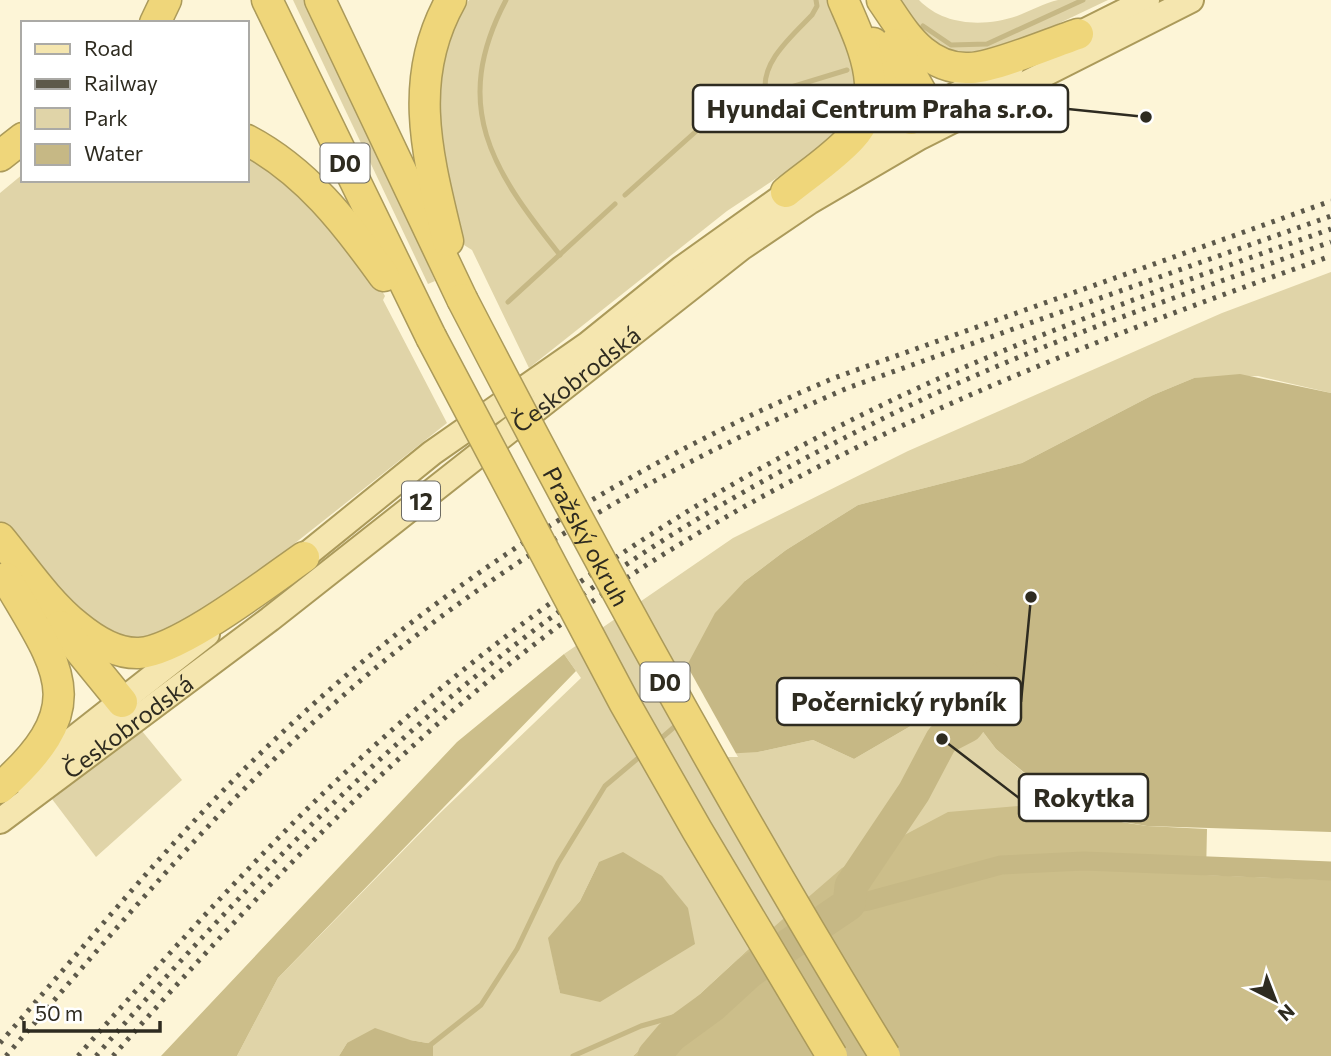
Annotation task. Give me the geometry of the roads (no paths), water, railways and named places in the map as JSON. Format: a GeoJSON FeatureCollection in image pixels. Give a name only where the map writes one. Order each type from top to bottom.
{"type":"FeatureCollection","features":[{"type":"Feature","properties":{"kind":"highway"},"geometry":{"type":"LineString","coordinates":[[156,21],[166,0]]}},
{"type":"Feature","properties":{"kind":"highway","name":"Pražský okruh"},"geometry":{"type":"LineString","coordinates":[[320,0],[457,286],[574,515],[762,853],[885,1056]]}},
{"type":"Feature","properties":{"kind":"highway"},"geometry":{"type":"LineString","coordinates":[[451,0],[435,35],[429,61],[424,112],[431,167],[457,286]]}},
{"type":"Feature","properties":{"kind":"highway"},"geometry":{"type":"LineString","coordinates":[[786,192],[850,139],[865,118],[869,105],[870,78],[864,50],[844,0]]}},
{"type":"Feature","properties":{"kind":"highway"},"geometry":{"type":"LineString","coordinates":[[849,0],[925,122]]}},
{"type":"Feature","properties":{"kind":"highway"},"geometry":{"type":"LineString","coordinates":[[870,0],[925,122]]}},
{"type":"Feature","properties":{"kind":"highway"},"geometry":{"type":"LineString","coordinates":[[882,0],[923,52],[959,68],[979,67],[1078,34]]}},
{"type":"Feature","properties":{"kind":"highway","name":"D0"},"geometry":{"type":"LineString","coordinates":[[272,10],[410,306]]}},
{"type":"Feature","properties":{"kind":"highway"},"geometry":{"type":"LineString","coordinates":[[0,156],[21,140]]}},
{"type":"Feature","properties":{"kind":"highway"},"geometry":{"type":"LineString","coordinates":[[248,141],[291,170],[323,199],[410,306]]}},
{"type":"Feature","properties":{"kind":"highway"},"geometry":{"type":"LineString","coordinates":[[0,176],[21,160]]}},
{"type":"Feature","properties":{"kind":"highway","name":"Pražský okruh"},"geometry":{"type":"LineString","coordinates":[[410,306],[431,337],[624,702],[832,1056]]}},
{"type":"Feature","properties":{"kind":"highway"},"geometry":{"type":"LineString","coordinates":[[0,538],[76,625],[116,649],[140,653],[180,639],[304,558]]}},
{"type":"Feature","properties":{"kind":"highway"},"geometry":{"type":"LineString","coordinates":[[0,548],[122,716]]}},
{"type":"Feature","properties":{"kind":"highway"},"geometry":{"type":"LineString","coordinates":[[3,574],[122,716]]}},
{"type":"Feature","properties":{"kind":"highway"},"geometry":{"type":"LineString","coordinates":[[0,788],[25,765],[41,744],[55,715],[60,692],[50,655],[3,574]]}},
{"type":"Feature","properties":{"kind":"main road","name":"Českobrodská"},"geometry":{"type":"LineString","coordinates":[[0,795],[281,611],[741,248],[925,122],[1078,34],[1147,0]]}},
{"type":"Feature","properties":{"kind":"main road","name":"Českobrodská"},"geometry":{"type":"LineString","coordinates":[[0,821],[304,558],[432,453],[588,344],[681,269],[786,192],[925,122],[1191,0]]}},
{"type":"Feature","properties":{"kind":"water"},"geometry":{"type":"Polygon","coordinates":[[[1240,374],[1331,393],[1331,832],[1147,826],[1072,813],[996,749],[974,720],[952,709],[933,713],[854,759],[813,740],[758,752],[723,754],[677,684],[715,613],[745,581],[786,550],[858,505],[1022,463],[1153,395],[1194,378],[1240,374]]]}},
{"type":"Feature","properties":{"kind":"water"},"geometry":{"type":"Polygon","coordinates":[[[623,852],[662,876],[688,908],[695,944],[600,1002],[560,993],[548,938],[580,901],[599,862],[623,852]]]}},
{"type":"Feature","properties":{"kind":"water"},"geometry":{"type":"Polygon","coordinates":[[[375,1028],[410,1040],[433,1044],[433,1056],[339,1056],[347,1043],[375,1028]]]}},
{"type":"Feature","properties":{"kind":"waterway"},"geometry":{"type":"LineString","coordinates":[[506,0],[489,38],[481,73],[481,105],[486,135],[498,165],[515,194],[560,255]]}},
{"type":"Feature","properties":{"kind":"waterway"},"geometry":{"type":"LineString","coordinates":[[766,94],[765,83],[772,61],[812,15],[817,6],[816,0]]}},
{"type":"Feature","properties":{"kind":"waterway"},"geometry":{"type":"LineString","coordinates":[[923,26],[951,45],[987,44],[1083,0]]}},
{"type":"Feature","properties":{"kind":"waterway"},"geometry":{"type":"LineString","coordinates":[[625,195],[722,108],[847,70]]}},
{"type":"Feature","properties":{"kind":"waterway"},"geometry":{"type":"LineString","coordinates":[[508,302],[615,204]]}},
{"type":"Feature","properties":{"kind":"waterway"},"geometry":{"type":"LineString","coordinates":[[654,1056],[671,1036],[712,1006],[749,972],[849,904],[851,886],[914,792],[942,739],[967,726],[983,704],[985,677]]}},
{"type":"Feature","properties":{"kind":"waterway"},"geometry":{"type":"LineString","coordinates":[[658,741],[680,722]]}},
{"type":"Feature","properties":{"kind":"waterway"},"geometry":{"type":"LineString","coordinates":[[429,1046],[481,1005],[517,949],[558,863],[605,786],[643,754]]}},
{"type":"Feature","properties":{"kind":"waterway"},"geometry":{"type":"LineString","coordinates":[[849,904],[1001,865],[1084,861],[1331,871]]}},
{"type":"Feature","properties":{"kind":"waterway"},"geometry":{"type":"LineString","coordinates":[[573,1056],[641,1026],[712,1006]]}},
{"type":"Feature","properties":{"kind":"railway"},"geometry":{"type":"LineString","coordinates":[[0,1043],[184,832],[280,735],[351,671],[424,613],[501,558],[580,507],[746,418],[834,378],[1331,201]]}},
{"type":"Feature","properties":{"kind":"railway"},"geometry":{"type":"LineString","coordinates":[[6,1056],[119,925],[276,757],[378,666],[440,617],[570,530],[707,453],[850,387],[1331,216]]}},
{"type":"Feature","properties":{"kind":"railway"},"geometry":{"type":"LineString","coordinates":[[78,1056],[244,873],[367,753],[503,638],[649,536],[803,445],[937,380],[1104,311],[1331,229]]}},
{"type":"Feature","properties":{"kind":"railway"},"geometry":{"type":"LineString","coordinates":[[96,1056],[270,866],[394,747],[525,637],[629,562],[771,476],[936,393],[1104,324],[1331,242]]}},
{"type":"Feature","properties":{"kind":"railway"},"geometry":{"type":"LineString","coordinates":[[113,1056],[235,921],[364,792],[431,730],[500,671],[648,564],[812,470],[980,390],[1153,321],[1331,256]]}},
{"type":"Feature","properties":{"kind":"place","name":"Hyundai Centrum Praha s.r.o."},"geometry":{"type":"Point","coordinates":[1146,117]}},
{"type":"Feature","properties":{"kind":"place","name":"Počernický rybník"},"geometry":{"type":"Point","coordinates":[1031,597]}},
{"type":"Feature","properties":{"kind":"place","name":"Rokytka"},"geometry":{"type":"Point","coordinates":[942,739]}}]}
